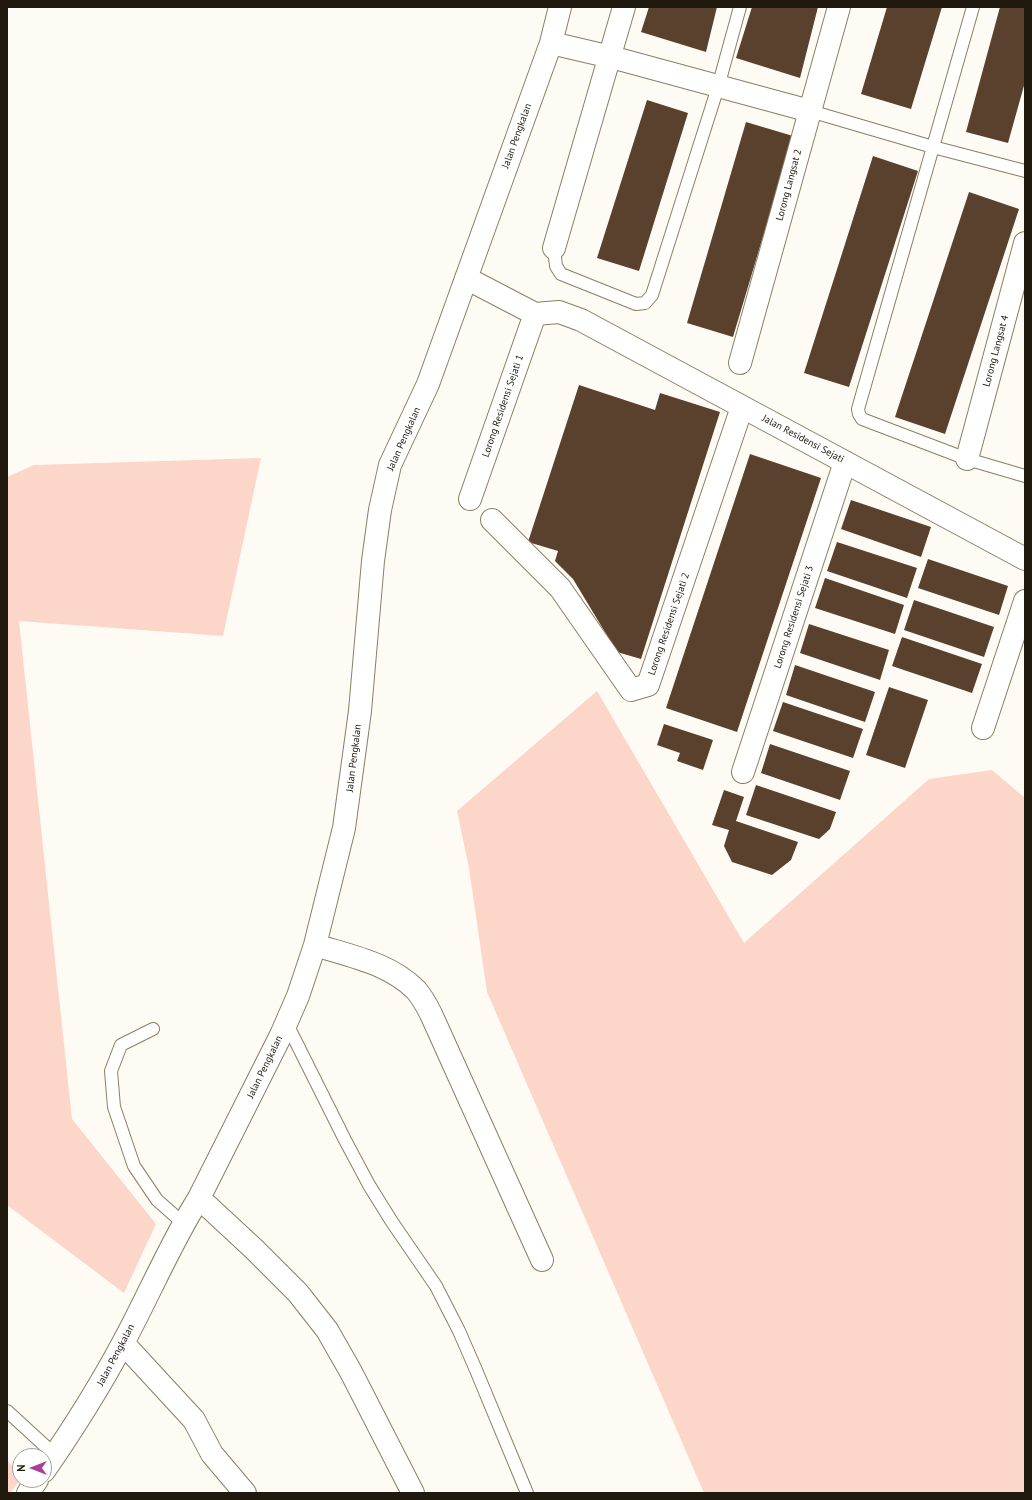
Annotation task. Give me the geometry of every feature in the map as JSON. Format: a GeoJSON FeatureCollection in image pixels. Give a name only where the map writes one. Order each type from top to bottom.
{"type":"FeatureCollection","features":[{"type":"Feature","properties":{"kind":"street","name":"Jalan Pengkalan"},"geometry":{"type":"LineString","coordinates":[[52,1459],[87,1407],[123,1343],[183,1223],[199,1198],[298,996],[315,945],[346,815],[360,711],[373,561],[380,510],[390,465],[428,384],[551,43],[560,7]]}},
{"type":"Feature","properties":{"kind":"street"},"geometry":{"type":"LineString","coordinates":[[554,248],[611,57],[624,7]]}},
{"type":"Feature","properties":{"kind":"street","name":"Lorong Langsat 2"},"geometry":{"type":"LineString","coordinates":[[740,363],[839,7]]}},
{"type":"Feature","properties":{"kind":"street"},"geometry":{"type":"LineString","coordinates":[[551,43],[611,57],[810,111]]}},
{"type":"Feature","properties":{"kind":"street","name":"Lorong Langsat 4"},"geometry":{"type":"LineString","coordinates":[[967,458],[1025,243]]}},
{"type":"Feature","properties":{"kind":"street"},"geometry":{"type":"LineString","coordinates":[[466,278],[535,314]]}},
{"type":"Feature","properties":{"kind":"street","name":"Jalan Residensi Sejati"},"geometry":{"type":"LineString","coordinates":[[535,314],[559,312],[581,320],[1025,559]]}},
{"type":"Feature","properties":{"kind":"street","name":"Lorong Residensi Sejati 1"},"geometry":{"type":"LineString","coordinates":[[470,499],[535,314]]}},
{"type":"Feature","properties":{"kind":"street","name":"Lorong Residensi Sejati 2"},"geometry":{"type":"LineString","coordinates":[[492,520],[560,588],[631,690],[648,685],[742,407]]}},
{"type":"Feature","properties":{"kind":"street","name":"Lorong Residensi Sejati 3"},"geometry":{"type":"LineString","coordinates":[[742,772],[845,462]]}},
{"type":"Feature","properties":{"kind":"street"},"geometry":{"type":"LineString","coordinates":[[983,728],[1025,601]]}},
{"type":"Feature","properties":{"kind":"street"},"geometry":{"type":"LineString","coordinates":[[315,945],[373,963],[395,973],[417,991],[432,1014],[542,1260]]}},
{"type":"Feature","properties":{"kind":"street"},"geometry":{"type":"LineString","coordinates":[[199,1198],[298,1292],[327,1330],[413,1493]]}},
{"type":"Feature","properties":{"kind":"street"},"geometry":{"type":"LineString","coordinates":[[123,1343],[194,1420],[212,1454],[245,1493]]}},
{"type":"Feature","properties":{"kind":"lane"},"geometry":{"type":"LineString","coordinates":[[554,248],[556,266],[561,274],[636,304],[645,303],[652,295],[718,87],[740,7]]}},
{"type":"Feature","properties":{"kind":"lane"},"geometry":{"type":"LineString","coordinates":[[973,7],[858,409],[862,419],[967,458],[1025,476]]}},
{"type":"Feature","properties":{"kind":"lane"},"geometry":{"type":"LineString","coordinates":[[810,111],[933,147],[1025,171]]}},
{"type":"Feature","properties":{"kind":"lane"},"geometry":{"type":"LineString","coordinates":[[286,1022],[369,1185],[392,1222],[436,1286],[459,1331],[527,1493]]}},
{"type":"Feature","properties":{"kind":"lane"},"geometry":{"type":"LineString","coordinates":[[153,1028],[121,1045],[111,1070],[114,1107],[134,1166],[157,1200],[183,1223]]}},
{"type":"Feature","properties":{"kind":"lane"},"geometry":{"type":"LineString","coordinates":[[7,1411],[37,1448]]}},
{"type":"Feature","properties":{"kind":"shaded area"},"geometry":{"type":"Polygon","coordinates":[[[261,458],[223,636],[19,621],[72,1119],[156,1224],[124,1293],[7,1205],[7,477],[34,465],[261,458]]]}},
{"type":"Feature","properties":{"kind":"shaded area"},"geometry":{"type":"Polygon","coordinates":[[[597,691],[744,943],[929,779],[992,770],[1025,798],[1025,1493],[704,1493],[487,992],[469,868],[457,811],[597,691]]]}},
{"type":"Feature","properties":{"kind":"shaded area"},"geometry":{"type":"Polygon","coordinates":[[[7,1461],[12,1465],[12,1488],[14,1488],[10,1493],[7,1493],[7,1461]]]}},
{"type":"Feature","properties":{"kind":"building"},"geometry":{"type":"Polygon","coordinates":[[[649,7],[717,7],[706,52],[641,32],[649,7]]]}},
{"type":"Feature","properties":{"kind":"building"},"geometry":{"type":"Polygon","coordinates":[[[752,7],[818,7],[800,78],[736,58],[752,7]]]}},
{"type":"Feature","properties":{"kind":"building"},"geometry":{"type":"Polygon","coordinates":[[[887,7],[942,7],[911,109],[861,94],[887,7]]]}},
{"type":"Feature","properties":{"kind":"building"},"geometry":{"type":"Polygon","coordinates":[[[1000,7],[1025,7],[1025,82],[1008,143],[966,132],[1000,7]]]}},
{"type":"Feature","properties":{"kind":"building"},"geometry":{"type":"Polygon","coordinates":[[[647,100],[688,113],[639,271],[597,258],[647,100]]]}},
{"type":"Feature","properties":{"kind":"building"},"geometry":{"type":"Polygon","coordinates":[[[746,122],[793,136],[733,337],[687,323],[746,122]]]}},
{"type":"Feature","properties":{"kind":"building"},"geometry":{"type":"Polygon","coordinates":[[[873,156],[918,171],[849,387],[804,373],[873,156]]]}},
{"type":"Feature","properties":{"kind":"building"},"geometry":{"type":"Polygon","coordinates":[[[969,192],[1019,209],[945,434],[895,417],[969,192]]]}},
{"type":"Feature","properties":{"kind":"building"},"geometry":{"type":"Polygon","coordinates":[[[579,385],[655,410],[660,393],[720,412],[641,659],[617,652],[573,579],[555,561],[558,551],[528,542],[579,385]]]}},
{"type":"Feature","properties":{"kind":"building"},"geometry":{"type":"Polygon","coordinates":[[[750,454],[821,478],[737,732],[666,708],[750,454]]]}},
{"type":"Feature","properties":{"kind":"building"},"geometry":{"type":"Polygon","coordinates":[[[851,500],[931,527],[921,557],[841,529],[851,500]]]}},
{"type":"Feature","properties":{"kind":"building"},"geometry":{"type":"Polygon","coordinates":[[[837,542],[917,568],[907,598],[827,571],[837,542]]]}},
{"type":"Feature","properties":{"kind":"building"},"geometry":{"type":"Polygon","coordinates":[[[928,559],[1008,586],[999,615],[918,588],[928,559]]]}},
{"type":"Feature","properties":{"kind":"building"},"geometry":{"type":"Polygon","coordinates":[[[825,578],[904,605],[895,634],[815,608],[825,578]]]}},
{"type":"Feature","properties":{"kind":"building"},"geometry":{"type":"Polygon","coordinates":[[[914,600],[994,627],[984,657],[904,630],[914,600]]]}},
{"type":"Feature","properties":{"kind":"building"},"geometry":{"type":"Polygon","coordinates":[[[809,624],[889,650],[880,680],[800,653],[809,624]]]}},
{"type":"Feature","properties":{"kind":"building"},"geometry":{"type":"Polygon","coordinates":[[[902,637],[982,664],[972,693],[892,666],[902,637]]]}},
{"type":"Feature","properties":{"kind":"building"},"geometry":{"type":"Polygon","coordinates":[[[795,665],[875,692],[865,722],[786,695],[795,665]]]}},
{"type":"Feature","properties":{"kind":"building"},"geometry":{"type":"Polygon","coordinates":[[[889,687],[928,700],[905,768],[866,755],[889,687]]]}},
{"type":"Feature","properties":{"kind":"building"},"geometry":{"type":"Polygon","coordinates":[[[783,702],[863,729],[853,758],[773,731],[783,702]]]}},
{"type":"Feature","properties":{"kind":"building"},"geometry":{"type":"Polygon","coordinates":[[[664,724],[713,740],[703,770],[677,761],[680,753],[657,745],[664,724]]]}},
{"type":"Feature","properties":{"kind":"building"},"geometry":{"type":"Polygon","coordinates":[[[770,744],[850,771],[840,800],[761,773],[770,744]]]}},
{"type":"Feature","properties":{"kind":"building"},"geometry":{"type":"Polygon","coordinates":[[[756,785],[836,812],[830,829],[819,839],[746,815],[756,785]]]}},
{"type":"Feature","properties":{"kind":"building"},"geometry":{"type":"Polygon","coordinates":[[[724,790],[744,797],[736,821],[798,842],[791,860],[772,875],[732,862],[724,846],[729,830],[712,825],[724,790]]]}}]}
